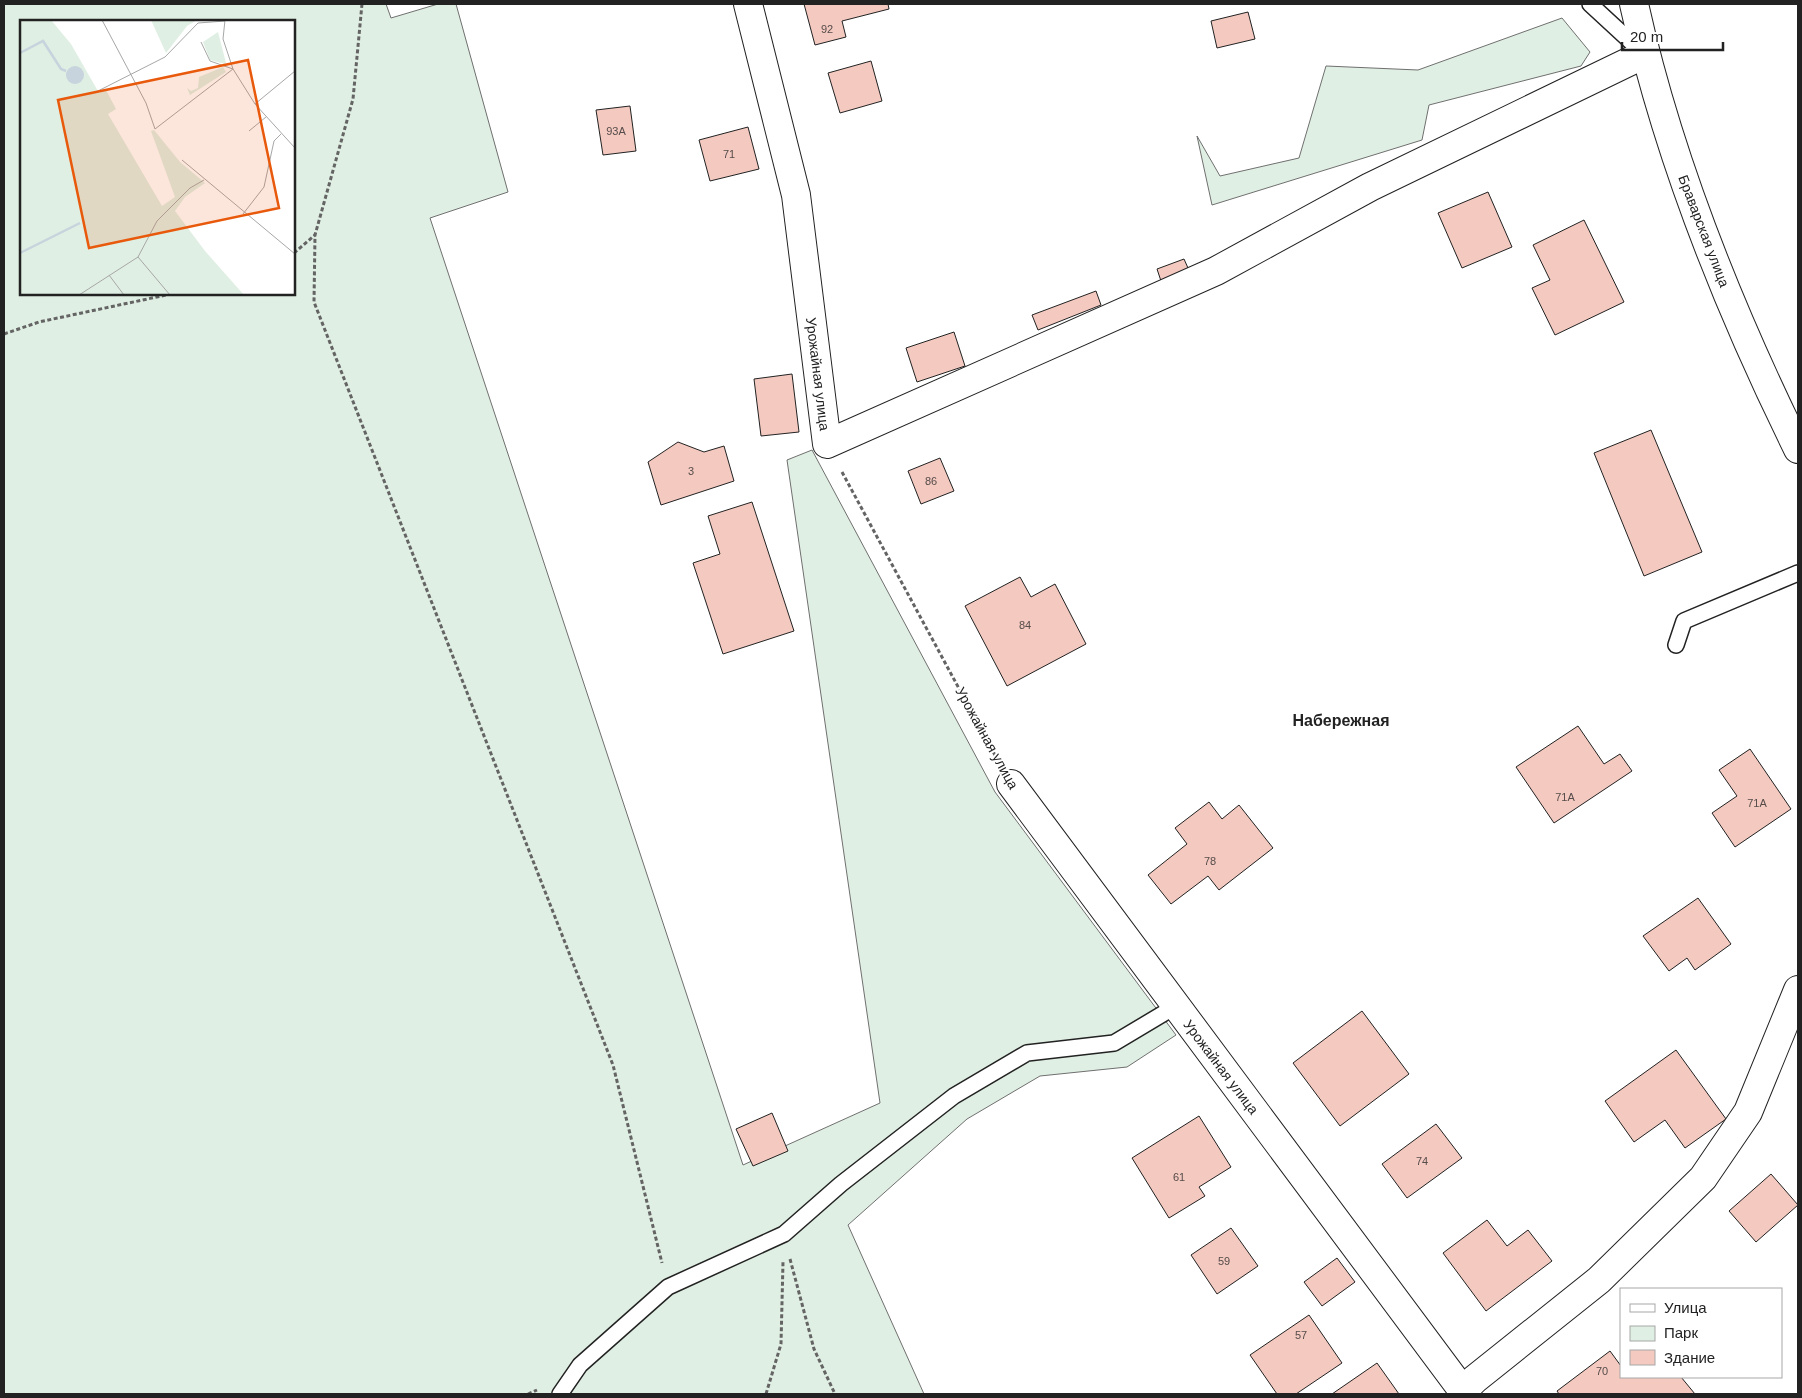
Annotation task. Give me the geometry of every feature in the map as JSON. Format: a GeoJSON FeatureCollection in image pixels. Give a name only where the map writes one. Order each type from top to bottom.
{"type":"FeatureCollection","features":[{"type":"Feature","properties":{"kind":"street","name":"Урожайная улица"},"geometry":{"type":"LineString","coordinates":[[748,4],[796,195],[827,444]]}},
{"type":"Feature","properties":{"kind":"street","name":"Браварская улица"},"geometry":{"type":"LineString","coordinates":[[1634,4],[1645,54],[1682,174],[1735,315],[1791,414],[1798,449]]}},
{"type":"Feature","properties":{"kind":"street"},"geometry":{"type":"LineString","coordinates":[[827,444],[1216,271],[1370,187],[1645,54]]}},
{"type":"Feature","properties":{"kind":"street","name":"Урожайная улица"},"geometry":{"type":"LineString","coordinates":[[1011,784],[1464,1393]]}},
{"type":"Feature","properties":{"kind":"street"},"geometry":{"type":"LineString","coordinates":[[1464,1393],[1475,1379],[1598,1280],[1703,1178],[1748,1112],[1798,990]]}},
{"type":"Feature","properties":{"kind":"lane"},"geometry":{"type":"LineString","coordinates":[[1590,4],[1645,54]]}},
{"type":"Feature","properties":{"kind":"lane"},"geometry":{"type":"LineString","coordinates":[[1676,645],[1684,622],[1798,572]]}},
{"type":"Feature","properties":{"kind":"lane"},"geometry":{"type":"LineString","coordinates":[[560,1394],[580,1365],[668,1287],[784,1234],[841,1184],[954,1096],[1027,1053],[1114,1043],[1176,1006]]}},
{"type":"Feature","properties":{"kind":"path"},"geometry":{"type":"LineString","coordinates":[[362,4],[353,99],[315,235],[314,302],[613,1065],[668,1287]]}},
{"type":"Feature","properties":{"kind":"path"},"geometry":{"type":"LineString","coordinates":[[295,252],[315,235]]}},
{"type":"Feature","properties":{"kind":"path"},"geometry":{"type":"LineString","coordinates":[[4,334],[39,322],[166,295]]}},
{"type":"Feature","properties":{"kind":"path","name":"Урожайная улица"},"geometry":{"type":"LineString","coordinates":[[827,444],[1011,784]]}},
{"type":"Feature","properties":{"kind":"path"},"geometry":{"type":"LineString","coordinates":[[766,1394],[781,1344],[784,1234]]}},
{"type":"Feature","properties":{"kind":"path"},"geometry":{"type":"LineString","coordinates":[[784,1234],[814,1349],[835,1394]]}},
{"type":"Feature","properties":{"kind":"green space"},"geometry":{"type":"Polygon","coordinates":[[[4,4],[386,4],[391,18],[438,4],[456,4],[508,192],[430,218],[743,1165],[880,1103],[787,460],[812,450],[995,792],[1176,1035],[1127,1067],[1040,1076],[967,1119],[848,1225],[924,1394],[4,1394],[4,4]]]}},
{"type":"Feature","properties":{"kind":"green space"},"geometry":{"type":"Polygon","coordinates":[[[1562,18],[1590,52],[1581,66],[1429,105],[1422,140],[1212,205],[1197,136],[1220,176],[1299,158],[1326,66],[1418,70],[1562,18]]]}},
{"type":"Feature","properties":{"kind":"building"},"geometry":{"type":"Polygon","coordinates":[[[804,4],[888,4],[889,9],[842,21],[846,37],[815,45],[804,4]]]}},
{"type":"Feature","properties":{"kind":"building"},"geometry":{"type":"Polygon","coordinates":[[[1248,12],[1255,39],[1217,48],[1211,21],[1248,12]]]}},
{"type":"Feature","properties":{"kind":"building"},"geometry":{"type":"Polygon","coordinates":[[[871,61],[882,101],[840,113],[828,73],[871,61]]]}},
{"type":"Feature","properties":{"kind":"building"},"geometry":{"type":"Polygon","coordinates":[[[630,106],[636,151],[603,155],[596,110],[630,106]]]}},
{"type":"Feature","properties":{"kind":"building"},"geometry":{"type":"Polygon","coordinates":[[[748,127],[759,169],[710,181],[699,140],[748,127]]]}},
{"type":"Feature","properties":{"kind":"building"},"geometry":{"type":"Polygon","coordinates":[[[1488,192],[1512,247],[1462,268],[1438,213],[1488,192]]]}},
{"type":"Feature","properties":{"kind":"building"},"geometry":{"type":"Polygon","coordinates":[[[1584,220],[1624,302],[1555,335],[1532,288],[1550,280],[1533,245],[1584,220]]]}},
{"type":"Feature","properties":{"kind":"building"},"geometry":{"type":"Polygon","coordinates":[[[1184,259],[1192,277],[1163,287],[1157,269],[1184,259]]]}},
{"type":"Feature","properties":{"kind":"building"},"geometry":{"type":"Polygon","coordinates":[[[1096,291],[1101,305],[1038,330],[1032,315],[1096,291]]]}},
{"type":"Feature","properties":{"kind":"building"},"geometry":{"type":"Polygon","coordinates":[[[954,332],[965,366],[917,382],[906,348],[954,332]]]}},
{"type":"Feature","properties":{"kind":"building"},"geometry":{"type":"Polygon","coordinates":[[[792,374],[799,432],[761,436],[754,379],[792,374]]]}},
{"type":"Feature","properties":{"kind":"building"},"geometry":{"type":"Polygon","coordinates":[[[1651,430],[1702,552],[1644,576],[1594,453],[1651,430]]]}},
{"type":"Feature","properties":{"kind":"building"},"geometry":{"type":"Polygon","coordinates":[[[678,442],[704,452],[724,446],[734,481],[661,505],[648,462],[678,442]]]}},
{"type":"Feature","properties":{"kind":"building"},"geometry":{"type":"Polygon","coordinates":[[[940,458],[954,491],[921,504],[908,471],[940,458]]]}},
{"type":"Feature","properties":{"kind":"building"},"geometry":{"type":"Polygon","coordinates":[[[752,502],[794,631],[723,654],[693,563],[720,554],[708,516],[752,502]]]}},
{"type":"Feature","properties":{"kind":"building"},"geometry":{"type":"Polygon","coordinates":[[[1020,577],[1031,597],[1055,584],[1086,644],[1007,686],[965,606],[1020,577]]]}},
{"type":"Feature","properties":{"kind":"building"},"geometry":{"type":"Polygon","coordinates":[[[1578,726],[1604,764],[1620,754],[1632,771],[1554,823],[1516,767],[1578,726]]]}},
{"type":"Feature","properties":{"kind":"building"},"geometry":{"type":"Polygon","coordinates":[[[1750,749],[1791,809],[1735,847],[1712,813],[1737,796],[1719,770],[1750,749]]]}},
{"type":"Feature","properties":{"kind":"building"},"geometry":{"type":"Polygon","coordinates":[[[1209,802],[1222,819],[1239,805],[1273,848],[1219,890],[1208,876],[1171,904],[1148,875],[1187,844],[1175,828],[1209,802]]]}},
{"type":"Feature","properties":{"kind":"building"},"geometry":{"type":"Polygon","coordinates":[[[1698,898],[1731,944],[1695,970],[1687,958],[1669,971],[1643,936],[1698,898]]]}},
{"type":"Feature","properties":{"kind":"building"},"geometry":{"type":"Polygon","coordinates":[[[1362,1011],[1409,1074],[1340,1126],[1293,1063],[1362,1011]]]}},
{"type":"Feature","properties":{"kind":"building"},"geometry":{"type":"Polygon","coordinates":[[[1676,1050],[1726,1119],[1685,1148],[1665,1120],[1634,1142],[1605,1101],[1676,1050]]]}},
{"type":"Feature","properties":{"kind":"building"},"geometry":{"type":"Polygon","coordinates":[[[772,1113],[788,1151],[753,1166],[736,1129],[772,1113]]]}},
{"type":"Feature","properties":{"kind":"building"},"geometry":{"type":"Polygon","coordinates":[[[1199,1116],[1231,1167],[1199,1187],[1205,1196],[1169,1218],[1132,1158],[1199,1116]]]}},
{"type":"Feature","properties":{"kind":"building"},"geometry":{"type":"Polygon","coordinates":[[[1436,1124],[1462,1158],[1407,1198],[1382,1164],[1436,1124]]]}},
{"type":"Feature","properties":{"kind":"building"},"geometry":{"type":"Polygon","coordinates":[[[1771,1174],[1798,1205],[1756,1242],[1729,1211],[1771,1174]]]}},
{"type":"Feature","properties":{"kind":"building"},"geometry":{"type":"Polygon","coordinates":[[[1487,1220],[1507,1246],[1528,1230],[1552,1261],[1486,1311],[1443,1253],[1487,1220]]]}},
{"type":"Feature","properties":{"kind":"building"},"geometry":{"type":"Polygon","coordinates":[[[1231,1228],[1258,1266],[1217,1294],[1191,1255],[1231,1228]]]}},
{"type":"Feature","properties":{"kind":"building"},"geometry":{"type":"Polygon","coordinates":[[[1337,1258],[1355,1282],[1322,1306],[1304,1282],[1337,1258]]]}},
{"type":"Feature","properties":{"kind":"building"},"geometry":{"type":"Polygon","coordinates":[[[1309,1315],[1342,1363],[1296,1394],[1277,1394],[1250,1355],[1309,1315]]]}},
{"type":"Feature","properties":{"kind":"building"},"geometry":{"type":"Polygon","coordinates":[[[1610,1351],[1620,1365],[1620,1378],[1682,1378],[1695,1394],[1559,1394],[1557,1391],[1610,1351]]]}},
{"type":"Feature","properties":{"kind":"building"},"geometry":{"type":"Polygon","coordinates":[[[1377,1363],[1399,1394],[1332,1394],[1377,1363]]]}},
{"type":"Feature","properties":{"kind":"district","name":"Набережная"},"geometry":{"type":"Point","coordinates":[1341,720]}}]}
